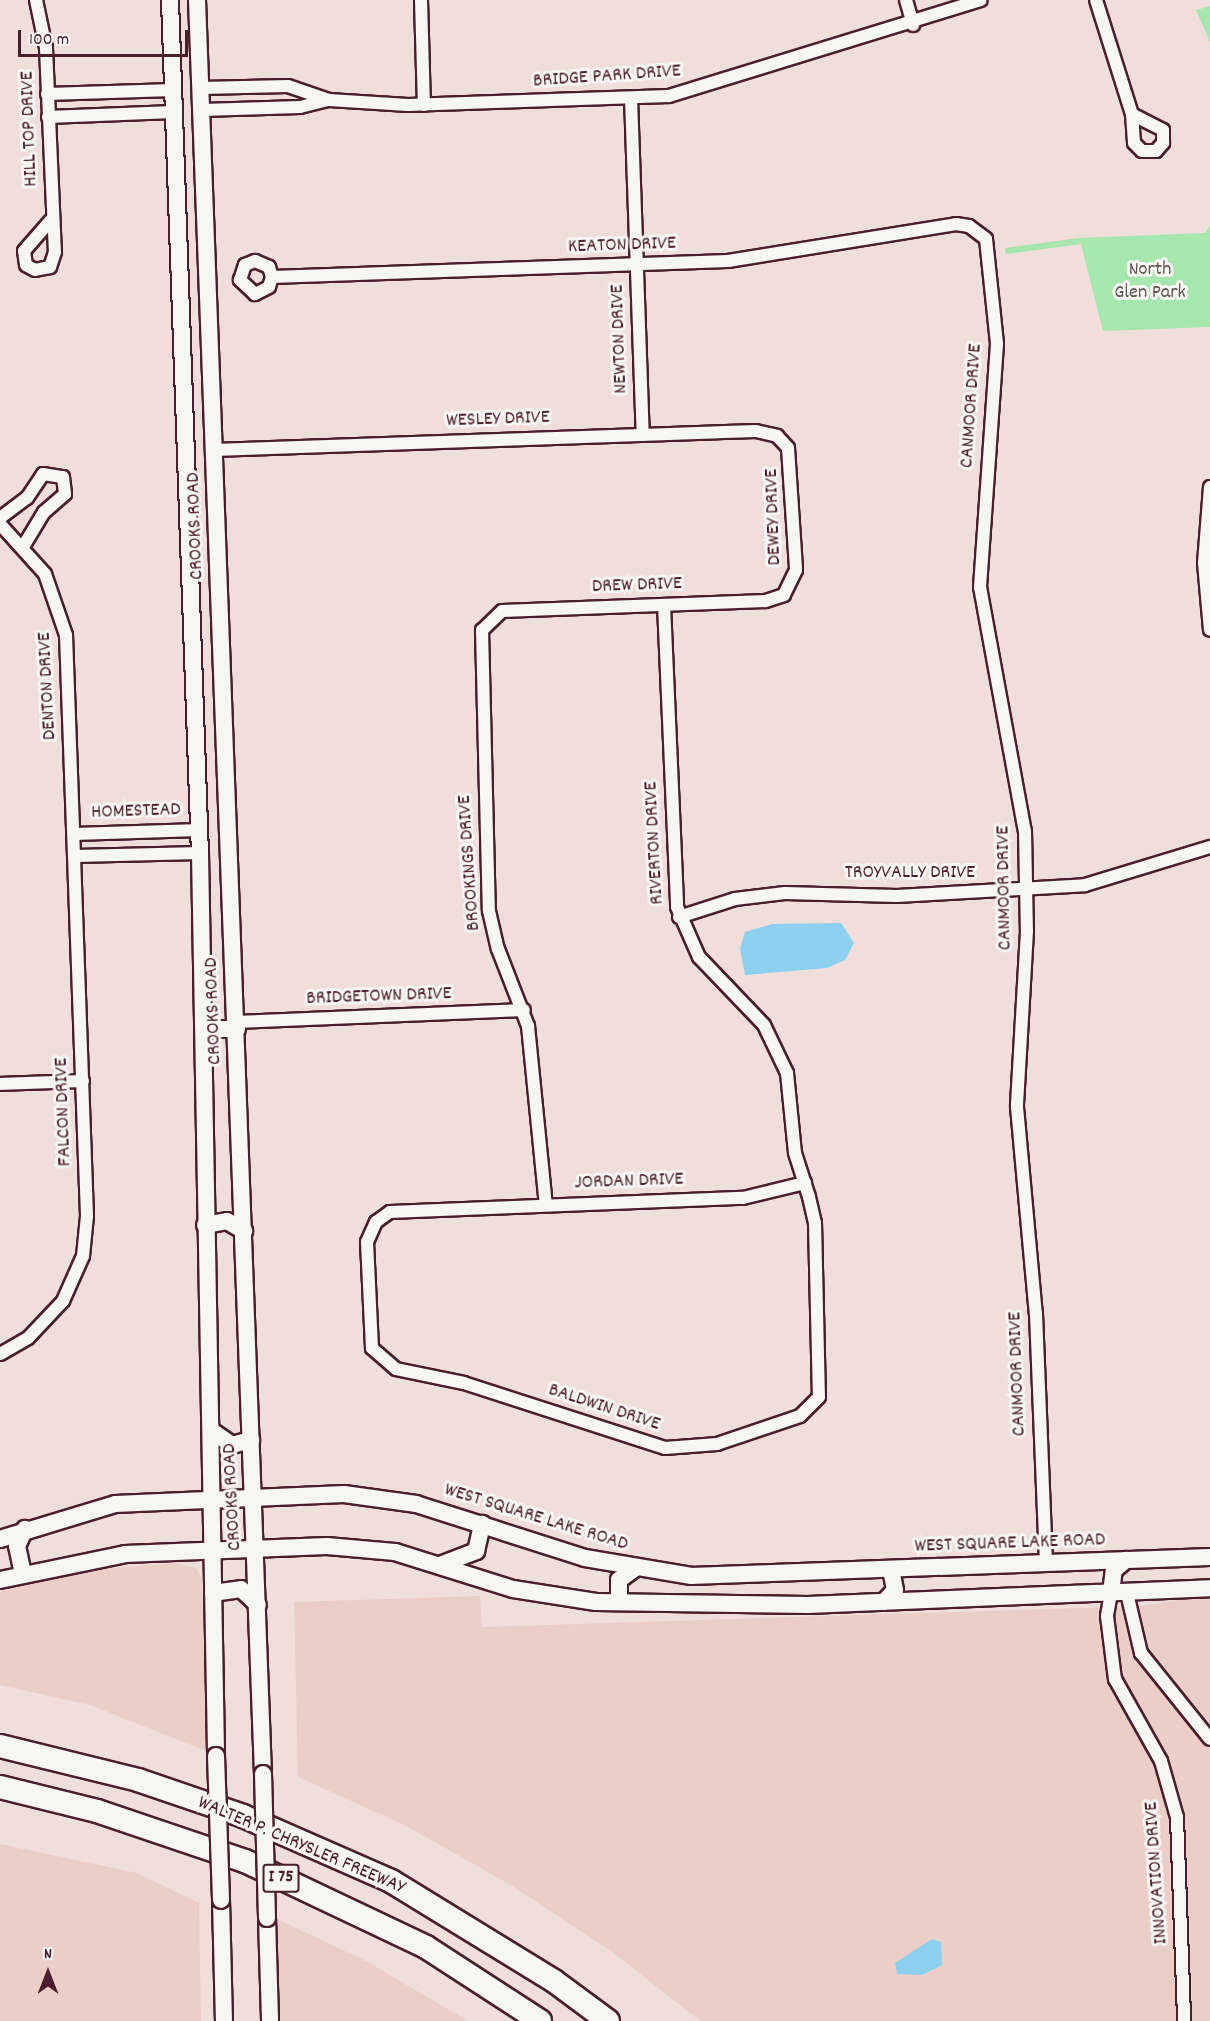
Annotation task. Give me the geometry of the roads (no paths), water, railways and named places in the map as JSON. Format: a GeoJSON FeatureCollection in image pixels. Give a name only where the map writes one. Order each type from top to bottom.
{"type":"FeatureCollection","features":[{"type":"Feature","properties":{"kind":"highway","name":"WALTER P. CHRYSLER FREEWAY"},"geometry":{"type":"LineString","coordinates":[[0,1746],[138,1780],[233,1812],[391,1881],[554,1981],[608,2021]]}},
{"type":"Feature","properties":{"kind":"highway","name":"WALTER P. CHRYSLER FREEWAY"},"geometry":{"type":"LineString","coordinates":[[0,1787],[97,1811],[245,1861],[426,1947],[540,2021]]}},
{"type":"Feature","properties":{"kind":"main road","name":"CROOKS ROAD"},"geometry":{"type":"LineString","coordinates":[[170,0],[200,830],[205,1225],[212,1431],[216,1756],[224,2021]]}},
{"type":"Feature","properties":{"kind":"main road","name":"CROOKS ROAD"},"geometry":{"type":"LineString","coordinates":[[197,0],[227,839],[257,1549],[270,2021]]}},
{"type":"Feature","properties":{"kind":"main road"},"geometry":{"type":"LineString","coordinates":[[186,445],[196,456],[214,452]]}},
{"type":"Feature","properties":{"kind":"main road"},"geometry":{"type":"LineString","coordinates":[[200,830],[227,839]]}},
{"type":"Feature","properties":{"kind":"main road"},"geometry":{"type":"LineString","coordinates":[[204,1019],[219,1030],[236,1025]]}},
{"type":"Feature","properties":{"kind":"main road"},"geometry":{"type":"LineString","coordinates":[[205,1225],[227,1221],[244,1231]]}},
{"type":"Feature","properties":{"kind":"main road"},"geometry":{"type":"LineString","coordinates":[[212,1431],[232,1445],[252,1440]]}},
{"type":"Feature","properties":{"kind":"main road","name":"WEST SQUARE LAKE ROAD"},"geometry":{"type":"LineString","coordinates":[[0,1539],[25,1528],[115,1504],[213,1498],[374,1496],[482,1524],[634,1569],[721,1577],[1210,1557]]}},
{"type":"Feature","properties":{"kind":"main road"},"geometry":{"type":"LineString","coordinates":[[439,1565],[476,1551],[482,1524]]}},
{"type":"Feature","properties":{"kind":"main road"},"geometry":{"type":"LineString","coordinates":[[23,1574],[17,1546],[25,1528]]}},
{"type":"Feature","properties":{"kind":"main road"},"geometry":{"type":"LineString","coordinates":[[0,1580],[103,1556],[213,1550],[360,1547],[439,1565],[529,1593],[619,1602],[884,1602],[1210,1588]]}},
{"type":"Feature","properties":{"kind":"main road"},"geometry":{"type":"LineString","coordinates":[[1119,1593],[1114,1570],[1126,1560]]}},
{"type":"Feature","properties":{"kind":"main road"},"geometry":{"type":"LineString","coordinates":[[619,1602],[619,1580],[634,1569]]}},
{"type":"Feature","properties":{"kind":"main road"},"geometry":{"type":"LineString","coordinates":[[884,1602],[895,1590],[891,1569]]}},
{"type":"Feature","properties":{"kind":"main road"},"geometry":{"type":"LineString","coordinates":[[213,1593],[241,1589],[258,1605]]}},
{"type":"Feature","properties":{"kind":"street","name":"HILL TOP DRIVE"},"geometry":{"type":"LineString","coordinates":[[36,0],[45,33],[50,221]]}},
{"type":"Feature","properties":{"kind":"street"},"geometry":{"type":"LineString","coordinates":[[422,0],[424,105]]}},
{"type":"Feature","properties":{"kind":"street"},"geometry":{"type":"LineString","coordinates":[[906,0],[913,25]]}},
{"type":"Feature","properties":{"kind":"street","name":"BRIDGE PARK DRIVE"},"geometry":{"type":"LineString","coordinates":[[201,88],[288,86],[329,100],[424,105],[631,98],[694,90],[913,25],[981,0]]}},
{"type":"Feature","properties":{"kind":"street"},"geometry":{"type":"LineString","coordinates":[[1096,0],[1132,114]]}},
{"type":"Feature","properties":{"kind":"street"},"geometry":{"type":"LineString","coordinates":[[48,94],[173,90]]}},
{"type":"Feature","properties":{"kind":"street","name":"NEWTON DRIVE"},"geometry":{"type":"LineString","coordinates":[[631,98],[643,435]]}},
{"type":"Feature","properties":{"kind":"street","name":"BRIDGE PARK DRIVE"},"geometry":{"type":"LineString","coordinates":[[202,111],[300,107],[329,100]]}},
{"type":"Feature","properties":{"kind":"street"},"geometry":{"type":"LineString","coordinates":[[48,117],[173,112]]}},
{"type":"Feature","properties":{"kind":"street","name":"KEATON DRIVE"},"geometry":{"type":"LineString","coordinates":[[272,277],[728,261],[969,226]]}},
{"type":"Feature","properties":{"kind":"street","name":"CANMOOR DRIVE"},"geometry":{"type":"LineString","coordinates":[[969,226],[982,234],[991,253],[997,339],[980,587],[990,664],[1023,810],[1027,891],[1017,1107],[1036,1314],[1046,1563]]}},
{"type":"Feature","properties":{"kind":"street","name":"WESLEY DRIVE"},"geometry":{"type":"LineString","coordinates":[[214,452],[756,431],[782,440]]}},
{"type":"Feature","properties":{"kind":"street","name":"DEWEY DRIVE"},"geometry":{"type":"LineString","coordinates":[[782,440],[792,462],[795,534],[796,577],[788,592]]}},
{"type":"Feature","properties":{"kind":"street"},"geometry":{"type":"LineString","coordinates":[[0,518],[27,498],[43,474],[63,477],[65,494],[44,512],[24,546]]}},
{"type":"Feature","properties":{"kind":"street"},"geometry":{"type":"LineString","coordinates":[[1210,487],[1204,562],[1210,630]]}},
{"type":"Feature","properties":{"kind":"street","name":"DENTON DRIVE"},"geometry":{"type":"LineString","coordinates":[[0,524],[24,546],[51,585],[64,626],[74,834]]}},
{"type":"Feature","properties":{"kind":"street","name":"DREW DRIVE"},"geometry":{"type":"LineString","coordinates":[[487,620],[511,610],[765,601],[788,592]]}},
{"type":"Feature","properties":{"kind":"street","name":"RIVERTON DRIVE"},"geometry":{"type":"LineString","coordinates":[[664,605],[679,917],[704,964],[757,1016],[776,1045],[787,1073],[793,1141],[805,1184]]}},
{"type":"Feature","properties":{"kind":"street","name":"BROOKINGS DRIVE"},"geometry":{"type":"LineString","coordinates":[[487,620],[480,638],[489,911],[498,949],[524,1010],[546,1205]]}},
{"type":"Feature","properties":{"kind":"street","name":"HOMESTEAD"},"geometry":{"type":"LineString","coordinates":[[74,834],[200,830]]}},
{"type":"Feature","properties":{"kind":"street","name":"FALCON DRIVE"},"geometry":{"type":"LineString","coordinates":[[0,1354],[53,1315],[81,1264],[87,1216],[74,834]]}},
{"type":"Feature","properties":{"kind":"street","name":"TROYVALLY DRIVE"},"geometry":{"type":"LineString","coordinates":[[679,917],[735,899],[785,893],[897,896],[1027,891],[1117,879],[1210,847]]}},
{"type":"Feature","properties":{"kind":"street"},"geometry":{"type":"LineString","coordinates":[[75,856],[200,853]]}},
{"type":"Feature","properties":{"kind":"street","name":"BRIDGETOWN DRIVE"},"geometry":{"type":"LineString","coordinates":[[236,1025],[524,1010]]}},
{"type":"Feature","properties":{"kind":"street"},"geometry":{"type":"LineString","coordinates":[[0,1084],[83,1081]]}},
{"type":"Feature","properties":{"kind":"street","name":"JORDAN DRIVE"},"geometry":{"type":"LineString","coordinates":[[379,1360],[370,1342],[366,1248],[376,1222],[395,1211],[743,1198],[805,1184]]}},
{"type":"Feature","properties":{"kind":"street","name":"BALDWIN DRIVE"},"geometry":{"type":"LineString","coordinates":[[379,1360],[665,1448],[717,1444],[800,1416],[815,1403],[822,1383],[816,1235],[805,1184]]}},
{"type":"Feature","properties":{"kind":"street"},"geometry":{"type":"LineString","coordinates":[[1119,1593],[1141,1653],[1210,1739]]}},
{"type":"Feature","properties":{"kind":"street","name":"INNOVATION DRIVE"},"geometry":{"type":"LineString","coordinates":[[1119,1593],[1108,1623],[1115,1678],[1161,1761],[1177,1817],[1184,2021]]}},
{"type":"Feature","properties":{"kind":"water"},"geometry":{"type":"Polygon","coordinates":[[[841,923],[854,943],[845,960],[827,968],[745,975],[740,949],[745,932],[772,924],[841,923]]]}},
{"type":"Feature","properties":{"kind":"water"},"geometry":{"type":"Polygon","coordinates":[[[932,1939],[941,1942],[942,1965],[922,1975],[897,1974],[895,1963],[932,1939]]]}},
{"type":"Feature","properties":{"kind":"park label","name":"North Glen Park"},"geometry":{"type":"Point","coordinates":[1150,282]}}]}
